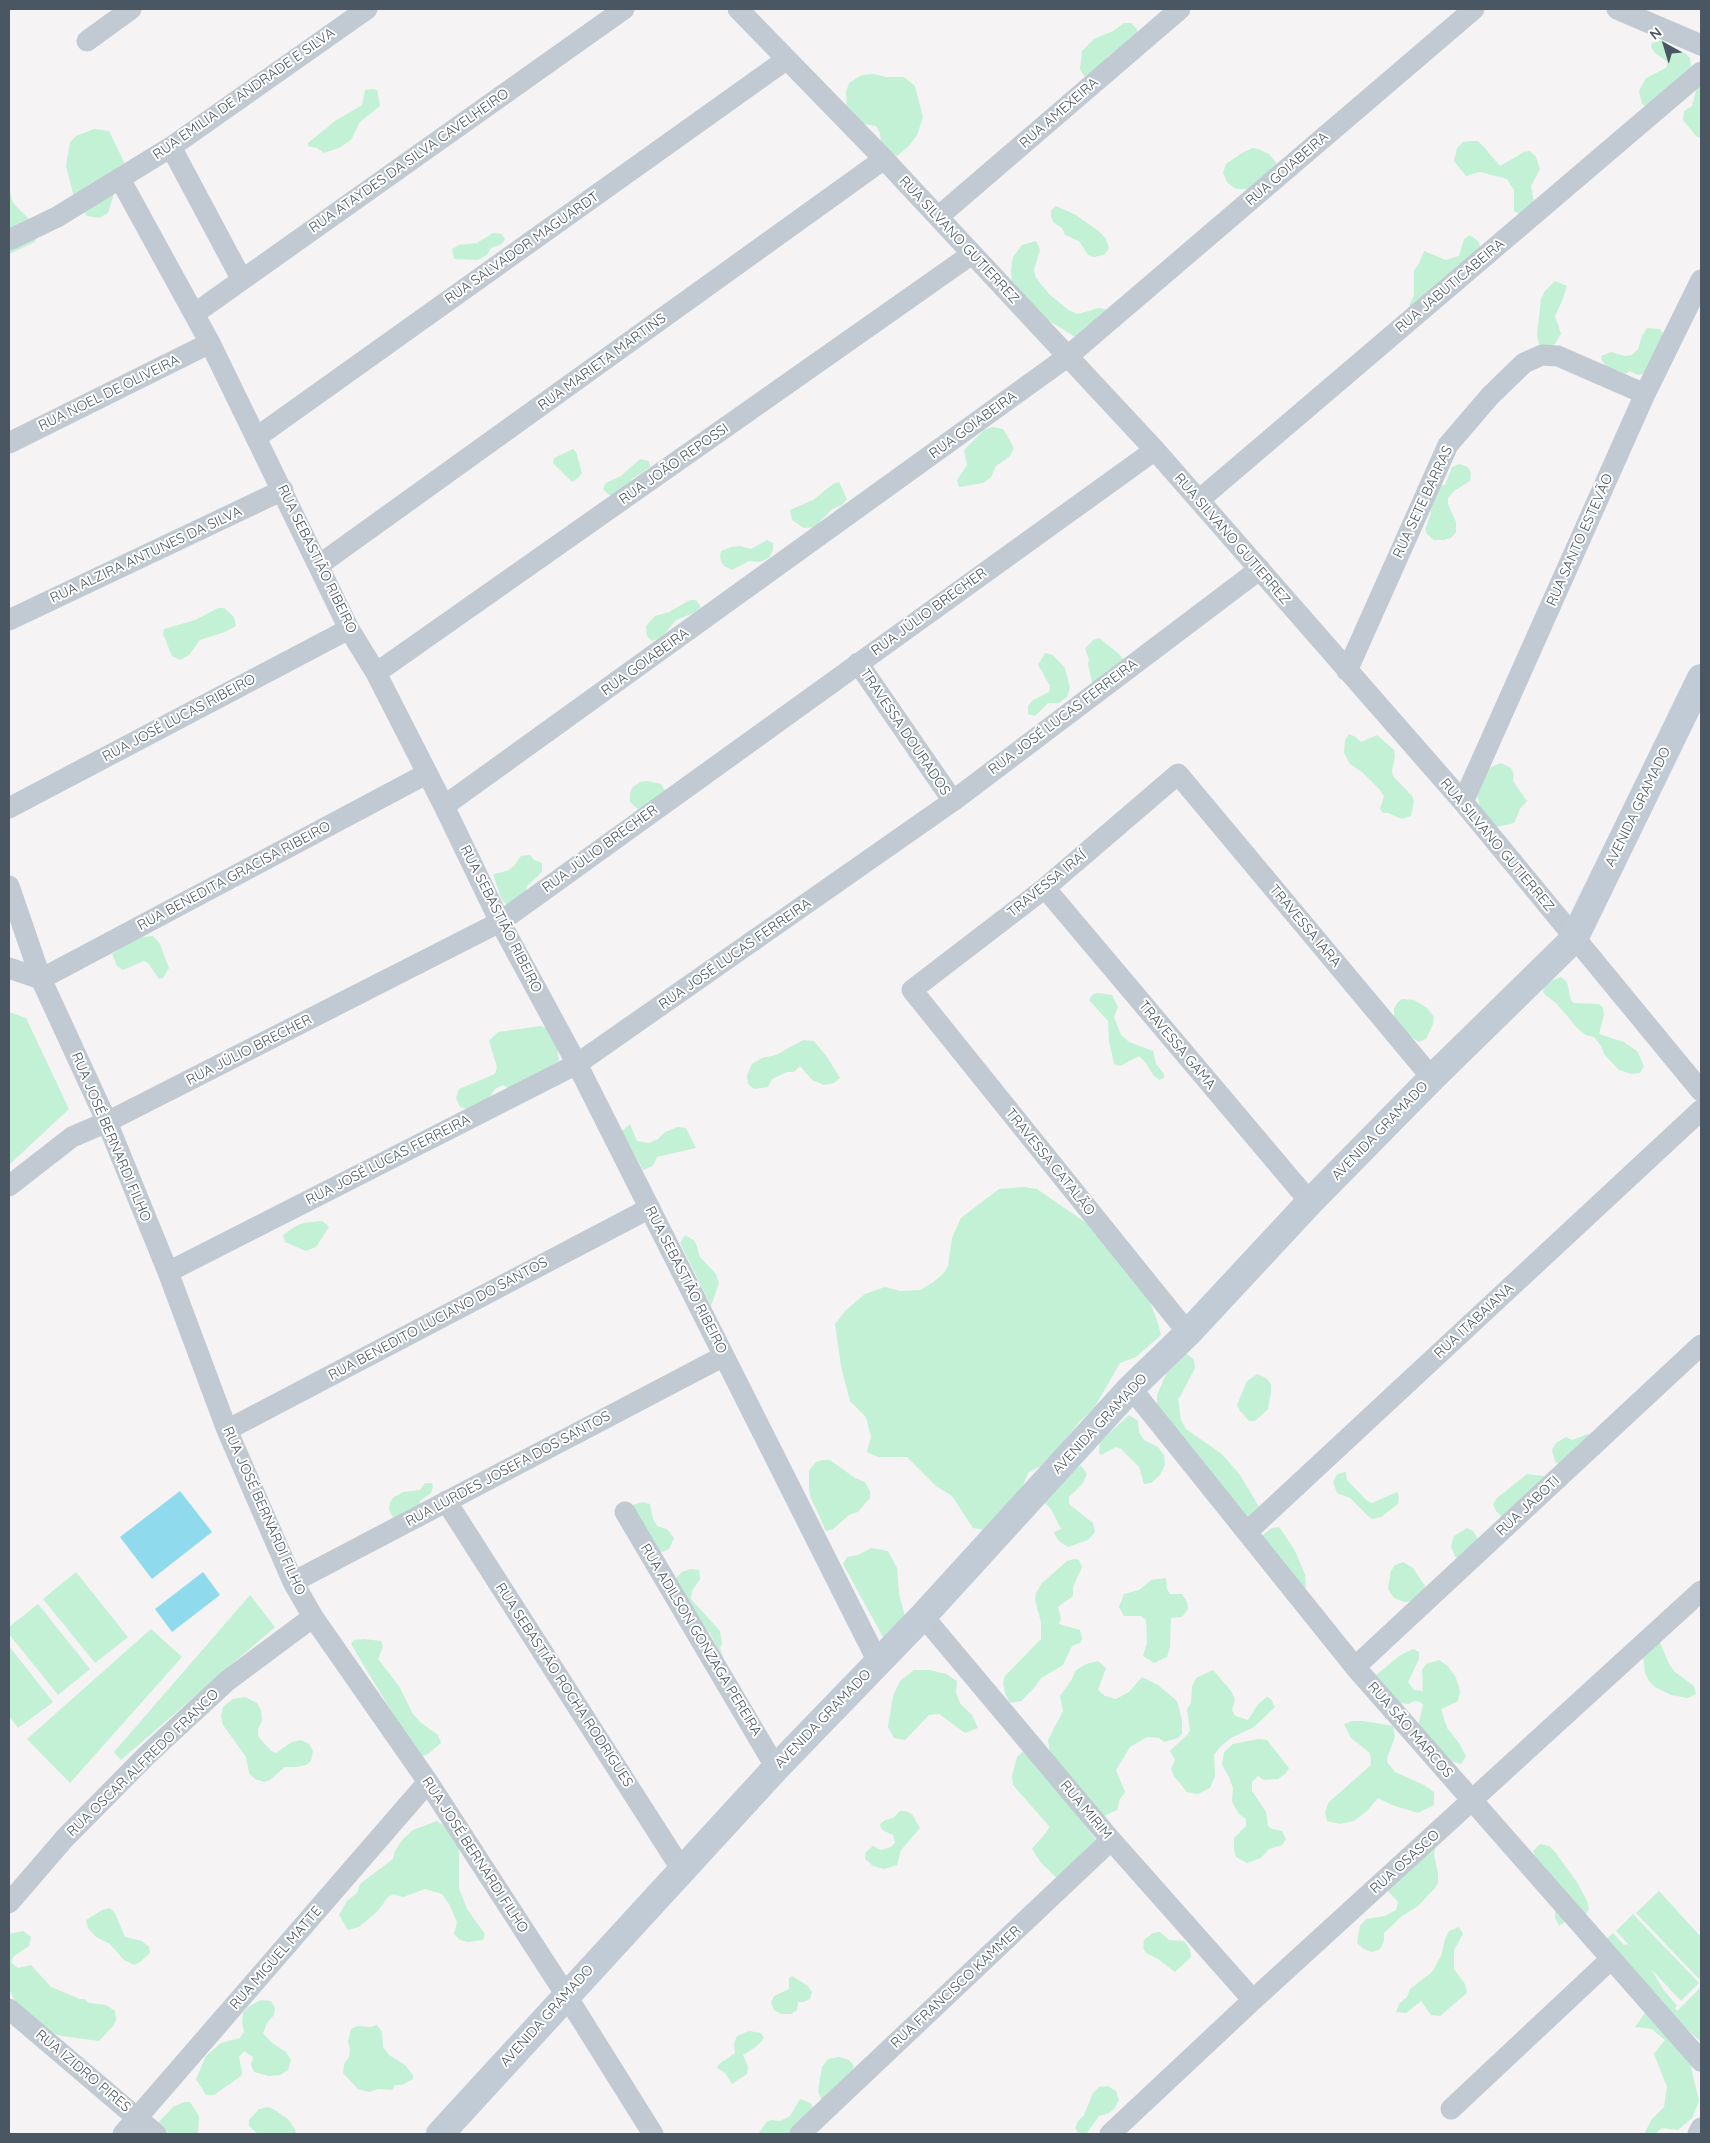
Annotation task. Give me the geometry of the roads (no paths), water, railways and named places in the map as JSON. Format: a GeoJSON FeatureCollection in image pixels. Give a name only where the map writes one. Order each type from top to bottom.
{"type":"FeatureCollection","features":[{"type":"Feature","properties":{"kind":"street"},"geometry":{"type":"LineString","coordinates":[[86,42],[132,9]]}},
{"type":"Feature","properties":{"kind":"street","name":"RUA EMILIA DE ANDRADE E SILVA"},"geometry":{"type":"LineString","coordinates":[[9,240],[57,216],[120,179],[171,146],[368,9]]}},
{"type":"Feature","properties":{"kind":"street","name":"RUA ATAYDES DA SILVA CAVELHEIRO"},"geometry":{"type":"LineString","coordinates":[[194,314],[624,9]]}},
{"type":"Feature","properties":{"kind":"street","name":"RUA SILVANO GUTIERREZ"},"geometry":{"type":"LineString","coordinates":[[738,9],[884,159],[1154,450],[1260,569],[1463,802],[1701,1091]]}},
{"type":"Feature","properties":{"kind":"street","name":"RUA AMEXEIRA"},"geometry":{"type":"LineString","coordinates":[[938,217],[1180,9]]}},
{"type":"Feature","properties":{"kind":"street","name":"RUA GOIABEIRA"},"geometry":{"type":"LineString","coordinates":[[444,806],[1067,357],[1474,9]]}},
{"type":"Feature","properties":{"kind":"street"},"geometry":{"type":"LineString","coordinates":[[1617,9],[1701,45]]}},
{"type":"Feature","properties":{"kind":"street","name":"RUA SALVADOR MAGUARDT"},"geometry":{"type":"LineString","coordinates":[[257,437],[787,59]]}},
{"type":"Feature","properties":{"kind":"street","name":"RUA JABUTICABEIRA"},"geometry":{"type":"LineString","coordinates":[[1198,500],[1701,72]]}},
{"type":"Feature","properties":{"kind":"street"},"geometry":{"type":"LineString","coordinates":[[171,146],[242,280]]}},
{"type":"Feature","properties":{"kind":"street","name":"RUA MARIETA MARTINS"},"geometry":{"type":"LineString","coordinates":[[319,565],[884,159]]}},
{"type":"Feature","properties":{"kind":"street","name":"RUA SEBASTIÃO RIBEIRO"},"geometry":{"type":"LineString","coordinates":[[120,179],[210,343],[349,629],[376,673],[444,806],[500,922],[577,1064],[878,1662]]}},
{"type":"Feature","properties":{"kind":"street","name":"RUA JOÃO REPOSSI"},"geometry":{"type":"LineString","coordinates":[[376,673],[972,254]]}},
{"type":"Feature","properties":{"kind":"street","name":"RUA SANTO ESTEVÃO"},"geometry":{"type":"LineString","coordinates":[[1463,802],[1645,394],[1701,280]]}},
{"type":"Feature","properties":{"kind":"street","name":"RUA NOEL DE OLIVEIRA"},"geometry":{"type":"LineString","coordinates":[[9,443],[210,343]]}},
{"type":"Feature","properties":{"kind":"street","name":"RUA SETE BARRAS"},"geometry":{"type":"LineString","coordinates":[[1347,670],[1448,445],[1490,396],[1524,363],[1542,356],[1558,356],[1645,394]]}},
{"type":"Feature","properties":{"kind":"street","name":"RUA JÚLIO BRECHER"},"geometry":{"type":"LineString","coordinates":[[9,1186],[72,1137],[107,1122],[500,922],[1154,450]]}},
{"type":"Feature","properties":{"kind":"street","name":"RUA ALZIRA ANTUNES DA SILVA"},"geometry":{"type":"LineString","coordinates":[[9,620],[283,490]]}},
{"type":"Feature","properties":{"kind":"street","name":"RUA JOSÉ LUCAS FERREIRA"},"geometry":{"type":"LineString","coordinates":[[168,1272],[577,1064],[953,801],[1260,569]]}},
{"type":"Feature","properties":{"kind":"street","name":"RUA JOSÉ LUCAS RIBEIRO"},"geometry":{"type":"LineString","coordinates":[[9,808],[349,629]]}},
{"type":"Feature","properties":{"kind":"street","name":"TRAVESSA DOURADOS"},"geometry":{"type":"LineString","coordinates":[[858,663],[953,801]]}},
{"type":"Feature","properties":{"kind":"street","name":"AVENIDA GRAMADO"},"geometry":{"type":"LineString","coordinates":[[440,2134],[776,1768],[923,1616],[1132,1388],[1188,1334],[1310,1202],[1432,1078],[1574,939],[1701,678]]}},
{"type":"Feature","properties":{"kind":"street","name":"RUA BENEDITA GRACISA RIBEIRO"},"geometry":{"type":"LineString","coordinates":[[41,979],[426,774]]}},
{"type":"Feature","properties":{"kind":"street","name":"TRAVESSA IRAÍ"},"geometry":{"type":"LineString","coordinates":[[912,990],[1045,888],[1178,774]]}},
{"type":"Feature","properties":{"kind":"street","name":"TRAVESSA IARA"},"geometry":{"type":"LineString","coordinates":[[1178,774],[1432,1078]]}},
{"type":"Feature","properties":{"kind":"street","name":"RUA JOSÉ BERNARDI FILHO"},"geometry":{"type":"LineString","coordinates":[[9,886],[41,979],[107,1122],[168,1272],[227,1430],[293,1582],[313,1617],[428,1782],[566,1995],[653,2134]]}},
{"type":"Feature","properties":{"kind":"street","name":"TRAVESSA GAMA"},"geometry":{"type":"LineString","coordinates":[[1045,888],[1310,1202]]}},
{"type":"Feature","properties":{"kind":"street"},"geometry":{"type":"LineString","coordinates":[[9,968],[41,979]]}},
{"type":"Feature","properties":{"kind":"street","name":"TRAVESSA CATALÃO"},"geometry":{"type":"LineString","coordinates":[[912,990],[1188,1334]]}},
{"type":"Feature","properties":{"kind":"street","name":"RUA ITABAIANA"},"geometry":{"type":"LineString","coordinates":[[1247,1532],[1701,1110]]}},
{"type":"Feature","properties":{"kind":"street","name":"RUA BENEDITO LUCIANO DO SANTOS"},"geometry":{"type":"LineString","coordinates":[[227,1430],[650,1208]]}},
{"type":"Feature","properties":{"kind":"street","name":"RUA JABOTI"},"geometry":{"type":"LineString","coordinates":[[1355,1667],[1701,1345]]}},
{"type":"Feature","properties":{"kind":"street","name":"RUA LURDES JOSEFA DOS SANTOS"},"geometry":{"type":"LineString","coordinates":[[293,1582],[724,1356]]}},
{"type":"Feature","properties":{"kind":"street","name":"RUA SÃO MARCOS"},"geometry":{"type":"LineString","coordinates":[[1132,1388],[1355,1667],[1701,2061]]}},
{"type":"Feature","properties":{"kind":"street","name":"RUA SEBASTIÃO ROCHA RODRIGUES"},"geometry":{"type":"LineString","coordinates":[[446,1501],[682,1870]]}},
{"type":"Feature","properties":{"kind":"street","name":"RUA ADILSON GONZAGA PEREIRA"},"geometry":{"type":"LineString","coordinates":[[625,1512],[776,1768]]}},
{"type":"Feature","properties":{"kind":"street","name":"RUA OSASCO"},"geometry":{"type":"LineString","coordinates":[[1110,2134],[1253,2000],[1701,1591]]}},
{"type":"Feature","properties":{"kind":"street","name":"RUA MIRIM"},"geometry":{"type":"LineString","coordinates":[[923,1616],[1111,1840],[1253,2000]]}},
{"type":"Feature","properties":{"kind":"street","name":"RUA OSCAR ALFREDO FRANCO"},"geometry":{"type":"LineString","coordinates":[[9,1903],[65,1838],[146,1756],[227,1681],[313,1617]]}},
{"type":"Feature","properties":{"kind":"street","name":"RUA MIGUEL MATTE"},"geometry":{"type":"LineString","coordinates":[[123,2134],[428,1782]]}},
{"type":"Feature","properties":{"kind":"street","name":"RUA FRANCISCO KAMMER"},"geometry":{"type":"LineString","coordinates":[[800,2134],[1111,1840]]}},
{"type":"Feature","properties":{"kind":"street"},"geometry":{"type":"LineString","coordinates":[[1451,2109],[1611,1959]]}},
{"type":"Feature","properties":{"kind":"street","name":"RUA IZIDRO PIRES"},"geometry":{"type":"LineString","coordinates":[[9,2009],[156,2134]]}},
{"type":"Feature","properties":{"kind":"street"},"geometry":{"type":"LineString","coordinates":[[1698,2134],[1701,2128]]}},
{"type":"Feature","properties":{"kind":"water"},"geometry":{"type":"Polygon","coordinates":[[[180,1491],[212,1532],[152,1579],[120,1537],[180,1491]]]}},
{"type":"Feature","properties":{"kind":"water"},"geometry":{"type":"Polygon","coordinates":[[[203,1572],[220,1595],[172,1632],[155,1609],[203,1572]]]}}]}
